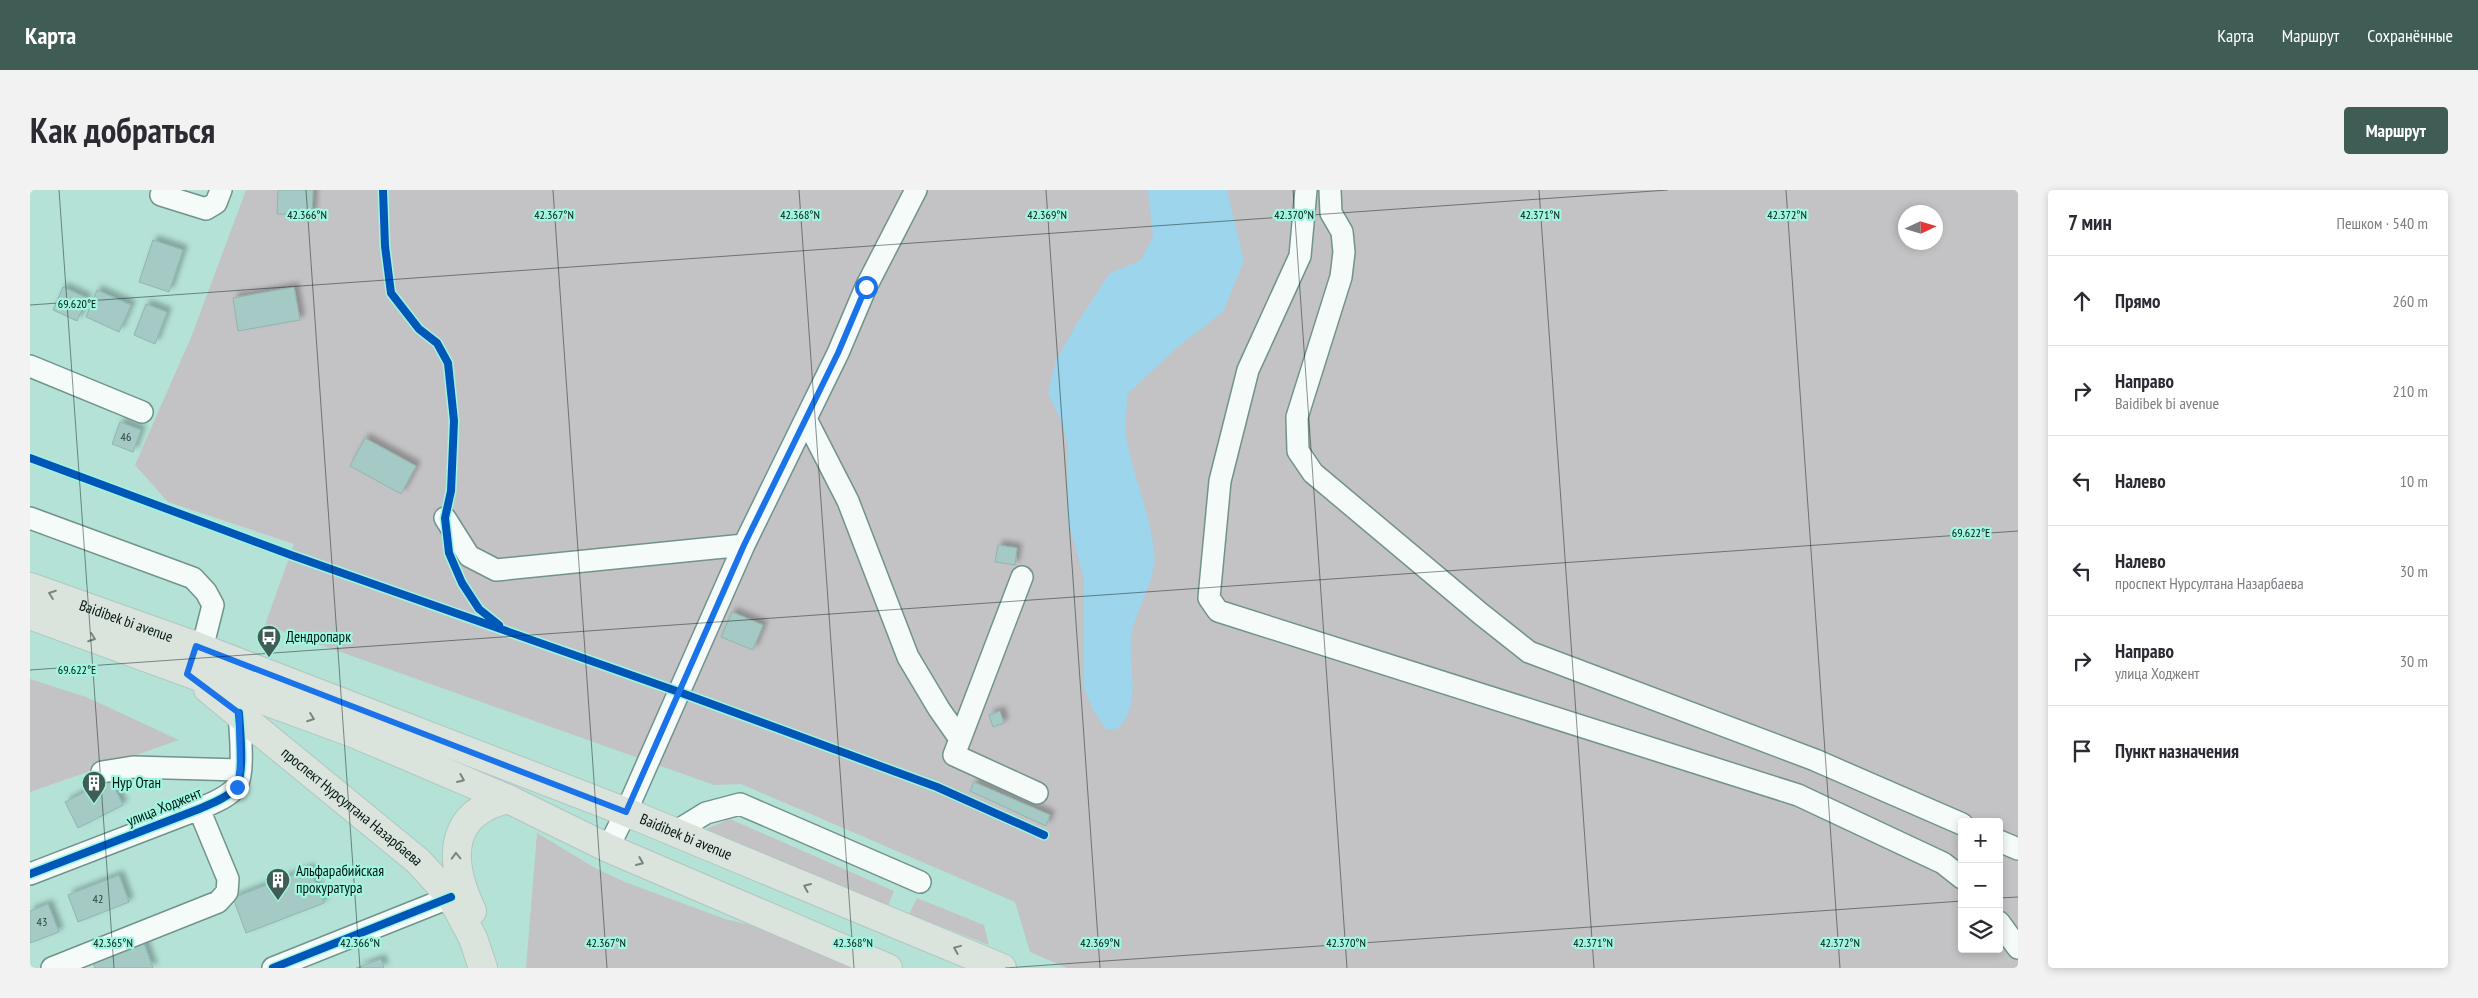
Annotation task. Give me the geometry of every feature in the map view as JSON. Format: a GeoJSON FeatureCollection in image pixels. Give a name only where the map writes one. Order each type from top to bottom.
{"type":"FeatureCollection","features":[{"type":"Feature","properties":{"kind":"main road","name":"Baidibek bi avenue"},"geometry":{"type":"LineString","coordinates":[[30,586],[199,648],[626,812],[1002,968]]}},
{"type":"Feature","properties":{"kind":"main road","name":"Baidibek bi avenue"},"geometry":{"type":"LineString","coordinates":[[30,615],[187,674],[353,733],[508,799],[608,848],[888,968]]}},
{"type":"Feature","properties":{"kind":"main road"},"geometry":{"type":"LineString","coordinates":[[187,674],[199,648]]}},
{"type":"Feature","properties":{"kind":"main road","name":"проспект Нурсултана Назарбаева"},"geometry":{"type":"LineString","coordinates":[[187,674],[239,713],[418,860],[451,897],[473,938],[483,968]]}},
{"type":"Feature","properties":{"kind":"main road"},"geometry":{"type":"LineString","coordinates":[[278,706],[268,718],[272,732],[328,785]]}},
{"type":"Feature","properties":{"kind":"main road"},"geometry":{"type":"LineString","coordinates":[[493,968],[483,935],[463,893],[458,875],[455,850],[462,829],[476,811],[492,803],[508,799]]}},
{"type":"Feature","properties":{"kind":"street"},"geometry":{"type":"LineString","coordinates":[[161,195],[206,209],[216,203],[221,190]]}},
{"type":"Feature","properties":{"kind":"street"},"geometry":{"type":"LineString","coordinates":[[608,848],[626,812],[744,545],[838,353],[866,287],[916,190]]}},
{"type":"Feature","properties":{"kind":"street"},"geometry":{"type":"LineString","coordinates":[[1306,190],[1300,256],[1248,370],[1220,481],[1210,598],[1218,610],[1798,795],[1943,863],[1958,875]]}},
{"type":"Feature","properties":{"kind":"street"},"geometry":{"type":"LineString","coordinates":[[1330,190],[1331,213],[1342,232],[1344,252],[1342,269],[1297,417],[1298,451],[1313,473],[1481,614],[1530,652],[1815,760],[1958,822]]}},
{"type":"Feature","properties":{"kind":"street"},"geometry":{"type":"LineString","coordinates":[[30,366],[142,412]]}},
{"type":"Feature","properties":{"kind":"street"},"geometry":{"type":"LineString","coordinates":[[806,419],[848,501],[908,657],[938,709],[960,739]]}},
{"type":"Feature","properties":{"kind":"street"},"geometry":{"type":"LineString","coordinates":[[30,518],[193,578],[206,592],[213,605],[199,648]]}},
{"type":"Feature","properties":{"kind":"street"},"geometry":{"type":"LineString","coordinates":[[445,518],[469,556],[496,570],[744,545]]}},
{"type":"Feature","properties":{"kind":"street"},"geometry":{"type":"LineString","coordinates":[[1022,577],[954,755],[1037,793]]}},
{"type":"Feature","properties":{"kind":"street","name":"улица Ходжент"},"geometry":{"type":"LineString","coordinates":[[30,874],[199,809],[225,797],[237,787],[240,770],[239,713]]}},
{"type":"Feature","properties":{"kind":"street"},"geometry":{"type":"LineString","coordinates":[[102,772],[133,767],[240,770]]}},
{"type":"Feature","properties":{"kind":"street"},"geometry":{"type":"LineString","coordinates":[[675,832],[706,814],[740,804],[920,882]]}},
{"type":"Feature","properties":{"kind":"street"},"geometry":{"type":"LineString","coordinates":[[52,968],[218,902],[227,892],[228,878],[199,809]]}},
{"type":"Feature","properties":{"kind":"street"},"geometry":{"type":"LineString","coordinates":[[2003,842],[2018,849]]}},
{"type":"Feature","properties":{"kind":"street"},"geometry":{"type":"LineString","coordinates":[[274,968],[451,897]]}},
{"type":"Feature","properties":{"kind":"street"},"geometry":{"type":"LineString","coordinates":[[2003,927],[2018,948]]}},
{"type":"Feature","properties":{"kind":"shaded area"},"geometry":{"type":"Polygon","coordinates":[[[246,190],[2018,190],[2018,968],[1067,968],[1030,952],[1015,902],[741,784],[714,785],[265,625],[294,544],[168,502],[135,465],[192,335],[246,190]]]}},
{"type":"Feature","properties":{"kind":"shaded area"},"geometry":{"type":"Polygon","coordinates":[[[30,679],[86,697],[179,740],[30,792],[30,679]]]}},
{"type":"Feature","properties":{"kind":"shaded area"},"geometry":{"type":"Polygon","coordinates":[[[730,819],[894,891],[888,906],[706,829],[730,819]]]}},
{"type":"Feature","properties":{"kind":"shaded area"},"geometry":{"type":"Polygon","coordinates":[[[537,833],[595,868],[625,882],[725,919],[750,925],[862,968],[526,968],[537,833]]]}},
{"type":"Feature","properties":{"kind":"shaded area"},"geometry":{"type":"Polygon","coordinates":[[[917,898],[984,925],[989,945],[909,914],[917,898]]]}},
{"type":"Feature","properties":{"kind":"water"},"geometry":{"type":"Polygon","coordinates":[[[1148,190],[1227,190],[1244,261],[1223,312],[1179,346],[1127,394],[1127,441],[1149,524],[1154,562],[1153,572],[1136,617],[1131,639],[1133,687],[1129,710],[1125,720],[1117,729],[1106,729],[1094,712],[1084,688],[1084,579],[1068,521],[1068,445],[1062,423],[1048,393],[1056,360],[1109,274],[1141,260],[1153,236],[1148,190]]]}},
{"type":"Feature","properties":{"kind":"building"},"geometry":{"type":"Polygon","coordinates":[[[278,190],[313,190],[312,215],[277,214],[278,190]]]}},
{"type":"Feature","properties":{"kind":"building"},"geometry":{"type":"Polygon","coordinates":[[[153,240],[183,250],[169,292],[139,282],[153,240]]]}},
{"type":"Feature","properties":{"kind":"building"},"geometry":{"type":"Polygon","coordinates":[[[63,287],[87,298],[77,321],[53,310],[63,287]]]}},
{"type":"Feature","properties":{"kind":"building"},"geometry":{"type":"Polygon","coordinates":[[[294,287],[300,320],[238,331],[233,298],[294,287]]]}},
{"type":"Feature","properties":{"kind":"building"},"geometry":{"type":"Polygon","coordinates":[[[97,290],[131,305],[119,332],[86,317],[97,290]]]}},
{"type":"Feature","properties":{"kind":"building"},"geometry":{"type":"Polygon","coordinates":[[[146,304],[167,312],[155,344],[134,335],[146,304]]]}},
{"type":"Feature","properties":{"kind":"building"},"geometry":{"type":"Polygon","coordinates":[[[120,422],[141,430],[133,452],[112,444],[120,422]]]}},
{"type":"Feature","properties":{"kind":"building"},"geometry":{"type":"Polygon","coordinates":[[[365,438],[416,466],[401,494],[350,466],[365,438]]]}},
{"type":"Feature","properties":{"kind":"building"},"geometry":{"type":"Polygon","coordinates":[[[998,545],[1017,548],[1015,565],[995,562],[998,545]]]}},
{"type":"Feature","properties":{"kind":"building"},"geometry":{"type":"Polygon","coordinates":[[[732,612],[763,625],[753,650],[721,637],[732,612]]]}},
{"type":"Feature","properties":{"kind":"building"},"geometry":{"type":"Polygon","coordinates":[[[1000,711],[1004,723],[993,727],[989,715],[1000,711]]]}},
{"type":"Feature","properties":{"kind":"building","name":"Нур Отан"},"geometry":{"type":"Polygon","coordinates":[[[110,779],[123,805],[78,828],[65,802],[110,779]]]}},
{"type":"Feature","properties":{"kind":"building"},"geometry":{"type":"Polygon","coordinates":[[[974,782],[1050,815],[1046,826],[970,791],[974,782]]]}},
{"type":"Feature","properties":{"kind":"building","name":"Альфарабийская прокуратура"},"geometry":{"type":"Polygon","coordinates":[[[310,868],[324,903],[246,933],[233,898],[310,868]]]}},
{"type":"Feature","properties":{"kind":"building"},"geometry":{"type":"Polygon","coordinates":[[[119,875],[129,902],[78,922],[68,895],[119,875]]]}},
{"type":"Feature","properties":{"kind":"building"},"geometry":{"type":"Polygon","coordinates":[[[48,904],[59,932],[30,943],[30,911],[48,904]]]}},
{"type":"Feature","properties":{"kind":"building"},"geometry":{"type":"Polygon","coordinates":[[[143,941],[153,968],[95,968],[92,960],[143,941]]]}},
{"type":"Feature","properties":{"kind":"building"},"geometry":{"type":"Polygon","coordinates":[[[381,959],[384,968],[356,968],[381,959]]]}},
{"type":"Feature","properties":{"kind":"cycle path"},"geometry":{"type":"LineString","coordinates":[[383,190],[385,246],[391,293],[419,329],[437,343],[448,363],[454,421],[451,491],[445,518],[449,553],[462,583],[479,609],[499,625]]}},
{"type":"Feature","properties":{"kind":"cycle path"},"geometry":{"type":"LineString","coordinates":[[30,458],[291,555],[679,692],[937,787],[1044,835]]}},
{"type":"Feature","properties":{"kind":"cycle path"},"geometry":{"type":"LineString","coordinates":[[30,874],[199,809],[233,791],[239,781],[240,773],[239,713]]}},
{"type":"Feature","properties":{"kind":"cycle path"},"geometry":{"type":"LineString","coordinates":[[273,968],[451,897]]}},
{"type":"Feature","properties":{"kind":"place","name":"Дендропарк"},"geometry":{"type":"Point","coordinates":[269,658]}},
{"type":"Feature","properties":{"kind":"place","name":"Нур Отан"},"geometry":{"type":"Point","coordinates":[94,804]}},
{"type":"Feature","properties":{"kind":"place","name":"Альфарабийская прокуратура"},"geometry":{"type":"Point","coordinates":[278,901]}},
{"type":"Feature","properties":{"kind":"route"},"geometry":{"type":"LineString","coordinates":[[237,787],[240,770],[239,713],[187,674],[196,646],[626,812],[744,545],[838,353],[866,287]]}}]}
